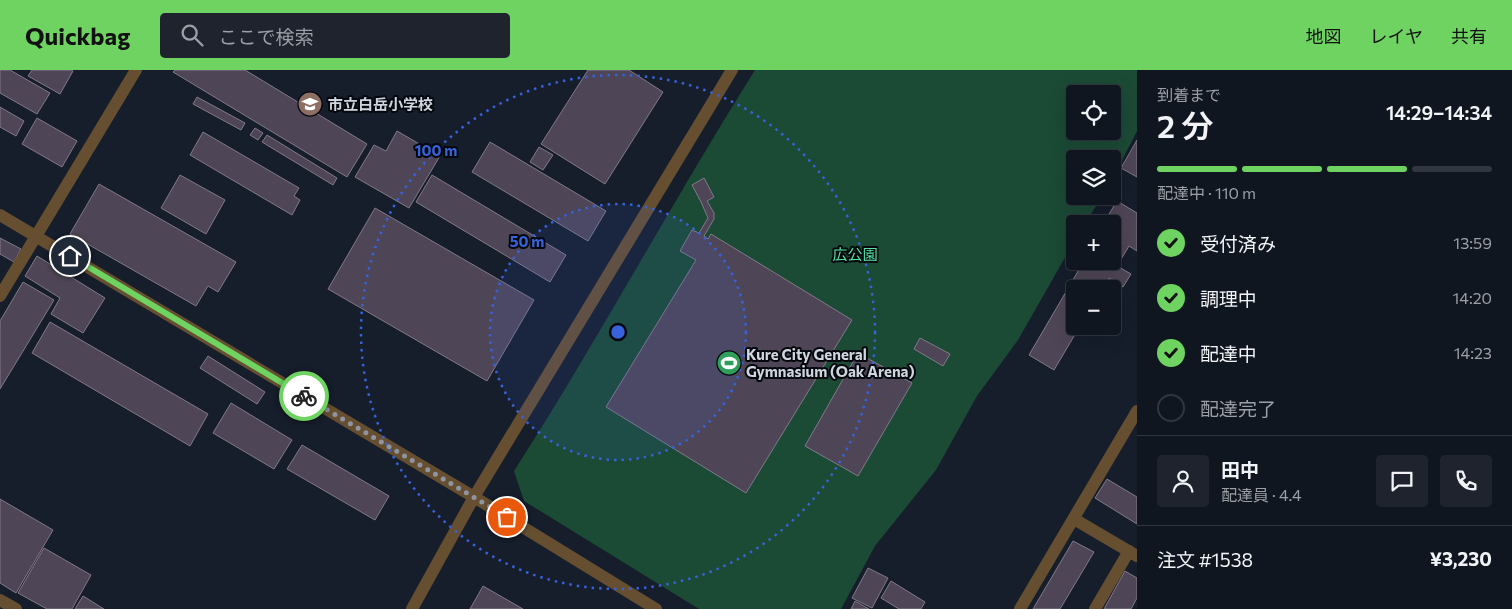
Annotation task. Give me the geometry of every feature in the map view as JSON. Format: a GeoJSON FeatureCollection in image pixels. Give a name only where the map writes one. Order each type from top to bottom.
{"type":"FeatureCollection","features":[{"type":"Feature","properties":{"kind":"street"},"geometry":{"type":"LineString","coordinates":[[0,296],[136,70]]}},
{"type":"Feature","properties":{"kind":"street"},"geometry":{"type":"LineString","coordinates":[[412,609],[474,497],[732,70]]}},
{"type":"Feature","properties":{"kind":"street"},"geometry":{"type":"LineString","coordinates":[[0,215],[474,497],[656,609]]}},
{"type":"Feature","properties":{"kind":"street"},"geometry":{"type":"LineString","coordinates":[[1020,609],[1137,411]]}},
{"type":"Feature","properties":{"kind":"street"},"geometry":{"type":"LineString","coordinates":[[1074,519],[1133,553],[1095,609]]}},
{"type":"Feature","properties":{"kind":"street"},"geometry":{"type":"LineString","coordinates":[[0,600],[16,609]]}},
{"type":"Feature","properties":{"kind":"green space","name":"広公園"},"geometry":{"type":"Polygon","coordinates":[[[755,70],[1137,70],[1137,131],[1121,162],[1121,150],[1066,150],[1066,205],[1097,205],[1090,215],[1066,215],[1066,256],[1018,340],[977,396],[936,470],[875,546],[841,609],[699,609],[524,501],[514,471],[575,372],[755,70]]]}},
{"type":"Feature","properties":{"kind":"building"},"geometry":{"type":"Polygon","coordinates":[[[0,70],[10,70],[50,93],[37,114],[0,93],[0,70]]]}},
{"type":"Feature","properties":{"kind":"building"},"geometry":{"type":"Polygon","coordinates":[[[32,70],[73,71],[60,94],[28,76],[32,70]]]}},
{"type":"Feature","properties":{"kind":"building"},"geometry":{"type":"Polygon","coordinates":[[[175,70],[245,70],[367,144],[347,177],[173,72],[175,70]]]}},
{"type":"Feature","properties":{"kind":"building"},"geometry":{"type":"Polygon","coordinates":[[[588,70],[629,70],[663,92],[605,184],[541,144],[588,70]]]}},
{"type":"Feature","properties":{"kind":"building"},"geometry":{"type":"Polygon","coordinates":[[[197,97],[245,123],[241,130],[193,104],[197,97]]]}},
{"type":"Feature","properties":{"kind":"building"},"geometry":{"type":"Polygon","coordinates":[[[0,107],[24,121],[16,136],[0,127],[0,107]]]}},
{"type":"Feature","properties":{"kind":"building"},"geometry":{"type":"Polygon","coordinates":[[[37,118],[77,141],[62,167],[22,144],[37,118]]]}},
{"type":"Feature","properties":{"kind":"building"},"geometry":{"type":"Polygon","coordinates":[[[255,128],[263,133],[258,140],[250,135],[255,128]]]}},
{"type":"Feature","properties":{"kind":"building"},"geometry":{"type":"Polygon","coordinates":[[[397,131],[440,156],[409,208],[355,177],[374,145],[386,151],[397,131]]]}},
{"type":"Feature","properties":{"kind":"building"},"geometry":{"type":"Polygon","coordinates":[[[203,132],[299,188],[294,196],[300,200],[292,215],[190,155],[203,132]]]}},
{"type":"Feature","properties":{"kind":"building"},"geometry":{"type":"Polygon","coordinates":[[[267,135],[337,178],[333,185],[262,142],[267,135]]]}},
{"type":"Feature","properties":{"kind":"building"},"geometry":{"type":"Polygon","coordinates":[[[1137,140],[1137,177],[1121,168],[1137,140]]]}},
{"type":"Feature","properties":{"kind":"building"},"geometry":{"type":"Polygon","coordinates":[[[490,142],[606,211],[588,241],[472,172],[490,142]]]}},
{"type":"Feature","properties":{"kind":"building"},"geometry":{"type":"Polygon","coordinates":[[[539,147],[553,155],[543,170],[530,162],[539,147]]]}},
{"type":"Feature","properties":{"kind":"building"},"geometry":{"type":"Polygon","coordinates":[[[180,175],[225,200],[206,234],[161,208],[180,175]]]}},
{"type":"Feature","properties":{"kind":"building"},"geometry":{"type":"Polygon","coordinates":[[[432,175],[566,255],[550,282],[416,202],[432,175]]]}},
{"type":"Feature","properties":{"kind":"building","name":"Kure City General Gymnasium (Oak Arena)"},"geometry":{"type":"Polygon","coordinates":[[[704,178],[714,197],[707,201],[714,213],[714,219],[704,236],[708,239],[711,234],[852,320],[746,493],[606,407],[696,260],[680,251],[692,230],[699,233],[708,218],[692,185],[704,178]]]}},
{"type":"Feature","properties":{"kind":"building"},"geometry":{"type":"Polygon","coordinates":[[[99,184],[236,262],[218,292],[208,286],[196,306],[70,234],[99,184]]]}},
{"type":"Feature","properties":{"kind":"building"},"geometry":{"type":"Polygon","coordinates":[[[1121,203],[1137,213],[1137,251],[1129,246],[1121,259],[1121,215],[1108,215],[1115,205],[1121,205],[1121,203]]]}},
{"type":"Feature","properties":{"kind":"building"},"geometry":{"type":"Polygon","coordinates":[[[375,208],[534,300],[487,381],[328,289],[375,208]]]}},
{"type":"Feature","properties":{"kind":"building"},"geometry":{"type":"Polygon","coordinates":[[[0,238],[21,249],[14,262],[0,254],[0,238]]]}},
{"type":"Feature","properties":{"kind":"building"},"geometry":{"type":"Polygon","coordinates":[[[37,256],[105,298],[83,333],[51,314],[60,298],[25,276],[37,256]]]}},
{"type":"Feature","properties":{"kind":"building"},"geometry":{"type":"Polygon","coordinates":[[[1121,268],[1131,274],[1123,287],[1121,286],[1121,280],[1109,278],[1108,280],[1073,280],[1079,270],[1121,270],[1121,268]]]}},
{"type":"Feature","properties":{"kind":"building"},"geometry":{"type":"Polygon","coordinates":[[[23,282],[54,300],[0,389],[0,321],[23,282]]]}},
{"type":"Feature","properties":{"kind":"building"},"geometry":{"type":"Polygon","coordinates":[[[1066,292],[1066,335],[1075,335],[1054,370],[1029,355],[1066,292]]]}},
{"type":"Feature","properties":{"kind":"building"},"geometry":{"type":"Polygon","coordinates":[[[50,322],[208,414],[190,446],[32,353],[50,322]]]}},
{"type":"Feature","properties":{"kind":"building"},"geometry":{"type":"Polygon","coordinates":[[[920,338],[950,354],[943,366],[914,349],[920,338]]]}},
{"type":"Feature","properties":{"kind":"building"},"geometry":{"type":"Polygon","coordinates":[[[858,353],[912,383],[858,476],[805,446],[858,353]]]}},
{"type":"Feature","properties":{"kind":"building"},"geometry":{"type":"Polygon","coordinates":[[[208,356],[265,392],[257,404],[200,368],[208,356]]]}},
{"type":"Feature","properties":{"kind":"building"},"geometry":{"type":"Polygon","coordinates":[[[231,403],[292,440],[274,469],[213,433],[231,403]]]}},
{"type":"Feature","properties":{"kind":"building"},"geometry":{"type":"Polygon","coordinates":[[[302,445],[389,496],[375,520],[287,469],[302,445]]]}},
{"type":"Feature","properties":{"kind":"building"},"geometry":{"type":"Polygon","coordinates":[[[1107,479],[1137,497],[1137,524],[1095,498],[1107,479]]]}},
{"type":"Feature","properties":{"kind":"building"},"geometry":{"type":"Polygon","coordinates":[[[0,499],[53,530],[16,593],[0,583],[0,499]]]}},
{"type":"Feature","properties":{"kind":"building"},"geometry":{"type":"Polygon","coordinates":[[[1073,541],[1094,552],[1060,609],[1033,609],[1073,541]]]}},
{"type":"Feature","properties":{"kind":"building"},"geometry":{"type":"Polygon","coordinates":[[[44,548],[91,575],[72,609],[47,609],[18,593],[44,548]]]}},
{"type":"Feature","properties":{"kind":"building"},"geometry":{"type":"Polygon","coordinates":[[[868,568],[888,578],[872,608],[852,598],[868,568]]]}},
{"type":"Feature","properties":{"kind":"building"},"geometry":{"type":"Polygon","coordinates":[[[1125,571],[1137,578],[1137,598],[1131,609],[1104,609],[1125,571]]]}},
{"type":"Feature","properties":{"kind":"building"},"geometry":{"type":"Polygon","coordinates":[[[891,581],[925,602],[921,609],[899,609],[881,598],[891,581]]]}},
{"type":"Feature","properties":{"kind":"building"},"geometry":{"type":"Polygon","coordinates":[[[483,586],[523,609],[470,609],[483,586]]]}},
{"type":"Feature","properties":{"kind":"building"},"geometry":{"type":"Polygon","coordinates":[[[83,596],[104,609],[75,609],[83,596]]]}},
{"type":"Feature","properties":{"kind":"building"},"geometry":{"type":"Polygon","coordinates":[[[855,601],[869,609],[851,609],[855,601]]]}},
{"type":"Feature","properties":{"kind":"way so far"},"geometry":{"type":"LineString","coordinates":[[304,396],[507,517]]}},
{"type":"Feature","properties":{"kind":"place","name":"市立白岳小学校"},"geometry":{"type":"Point","coordinates":[310,104]}},
{"type":"Feature","properties":{"kind":"place","name":"Kure City General Gymnasium (Oak Arena)"},"geometry":{"type":"Point","coordinates":[729,363]}},
{"type":"Feature","properties":{"kind":"route"},"geometry":{"type":"LineString","coordinates":[[70,256],[304,396]]}}]}
